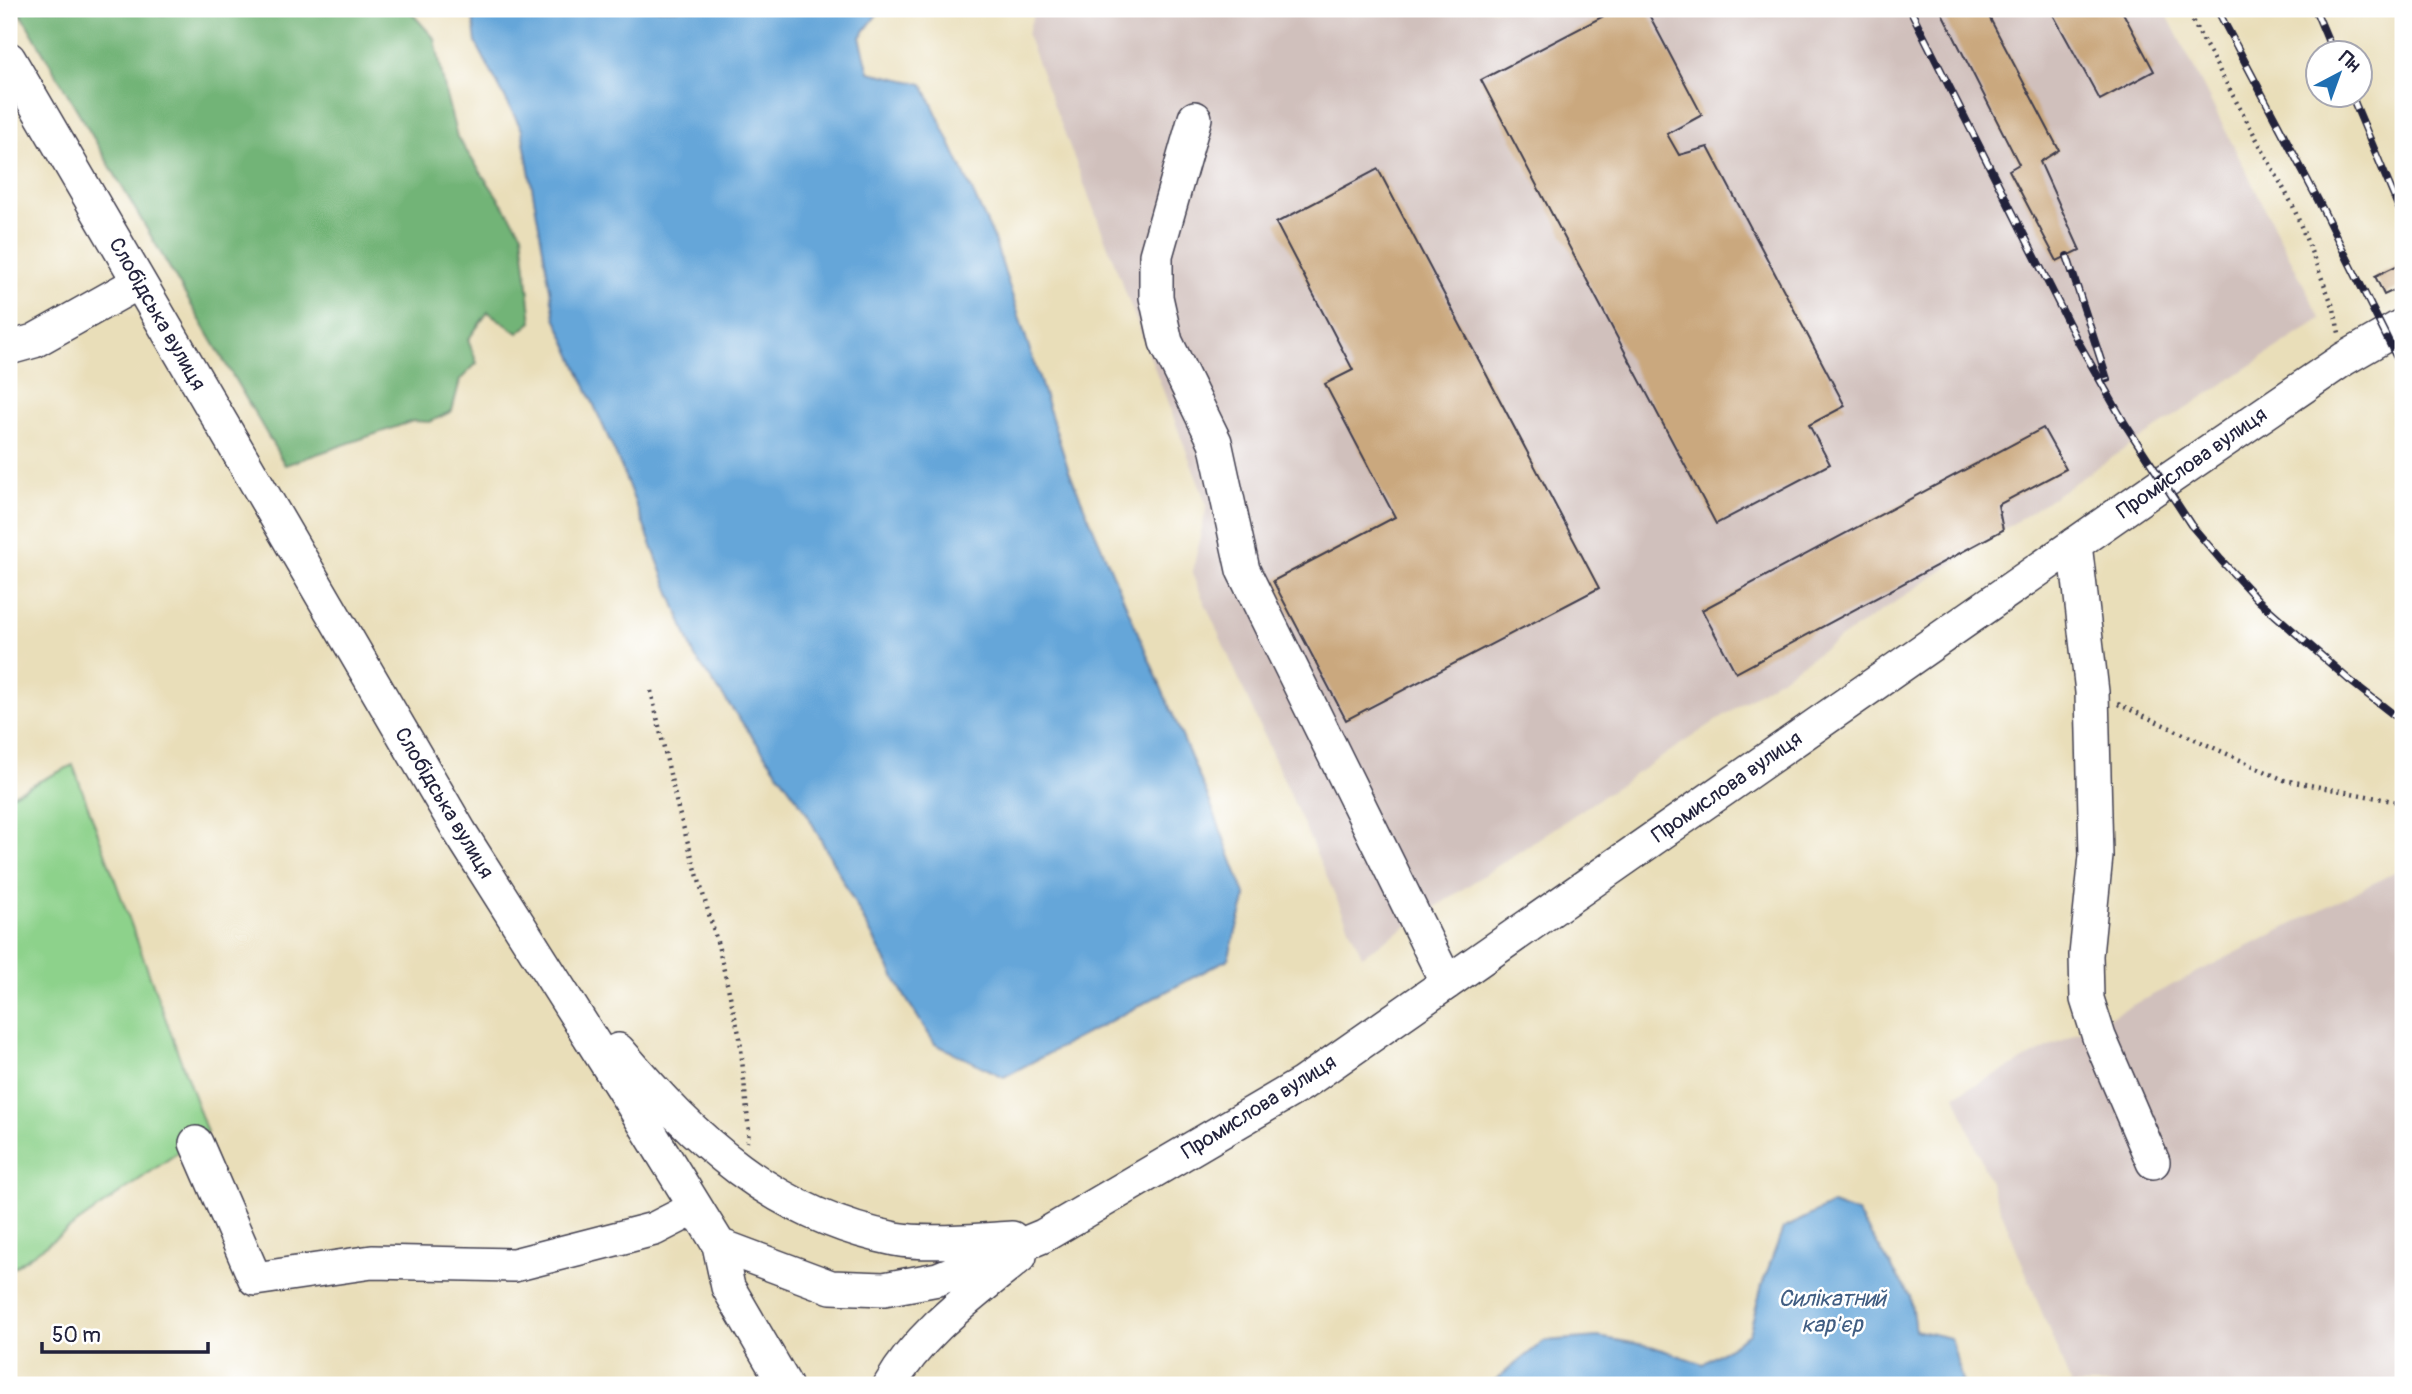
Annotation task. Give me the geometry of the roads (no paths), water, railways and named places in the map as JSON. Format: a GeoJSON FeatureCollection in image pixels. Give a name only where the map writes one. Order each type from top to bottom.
{"type":"FeatureCollection","features":[{"type":"Feature","properties":{"kind":"street","name":"Слобідська вулиця"},"geometry":{"type":"LineString","coordinates":[[9,59],[460,832],[719,1245],[729,1287],[785,1385]]}},
{"type":"Feature","properties":{"kind":"street"},"geometry":{"type":"LineString","coordinates":[[1195,118],[1156,255],[1156,297],[1166,342],[1215,442],[1242,570],[1447,983]]}},
{"type":"Feature","properties":{"kind":"street"},"geometry":{"type":"LineString","coordinates":[[21,344],[139,282]]}},
{"type":"Feature","properties":{"kind":"street","name":"Промислова вулиця"},"geometry":{"type":"LineString","coordinates":[[1043,1236],[1302,1084],[2075,544],[2344,359],[2403,325]]}},
{"type":"Feature","properties":{"kind":"street"},"geometry":{"type":"LineString","coordinates":[[2075,544],[2092,692],[2096,856],[2086,955],[2087,999],[2099,1037],[2153,1162]]}},
{"type":"Feature","properties":{"kind":"street"},"geometry":{"type":"LineString","coordinates":[[533,948],[630,1064],[685,1124],[741,1170],[782,1199],[834,1223],[897,1239],[963,1241],[1043,1236]]}},
{"type":"Feature","properties":{"kind":"street"},"geometry":{"type":"LineString","coordinates":[[196,1143],[255,1279],[372,1262],[514,1265],[654,1229],[695,1208]]}},
{"type":"Feature","properties":{"kind":"street"},"geometry":{"type":"LineString","coordinates":[[719,1245],[831,1287],[884,1289],[938,1279],[1043,1236]]}},
{"type":"Feature","properties":{"kind":"street"},"geometry":{"type":"LineString","coordinates":[[890,1385],[903,1362],[944,1319],[1043,1236]]}},
{"type":"Feature","properties":{"kind":"water"},"geometry":{"type":"Polygon","coordinates":[[[472,9],[881,9],[860,37],[869,72],[923,84],[993,236],[1069,471],[1210,802],[1246,897],[1228,959],[1004,1077],[935,1044],[905,997],[805,810],[695,657],[620,464],[555,317],[522,130],[476,43],[472,9]]]}},
{"type":"Feature","properties":{"kind":"water","name":"Силікатний кар'єр"},"geometry":{"type":"Polygon","coordinates":[[[1832,1204],[1857,1213],[1910,1296],[1915,1330],[1951,1338],[1963,1385],[1489,1385],[1544,1341],[1598,1337],[1651,1346],[1703,1364],[1749,1334],[1762,1285],[1783,1229],[1832,1204]]]}},
{"type":"Feature","properties":{"kind":"railway"},"geometry":{"type":"LineString","coordinates":[[1910,9],[2076,338],[2125,424],[2191,525],[2258,600],[2348,679],[2403,722]]}},
{"type":"Feature","properties":{"kind":"railway"},"geometry":{"type":"LineString","coordinates":[[2217,9],[2318,200],[2403,370]]}},
{"type":"Feature","properties":{"kind":"railway"},"geometry":{"type":"LineString","coordinates":[[2315,9],[2327,38]]}},
{"type":"Feature","properties":{"kind":"railway"},"geometry":{"type":"LineString","coordinates":[[2357,108],[2403,218]]}},
{"type":"Feature","properties":{"kind":"railway"},"geometry":{"type":"LineString","coordinates":[[2067,256],[2107,379]]}}]}
